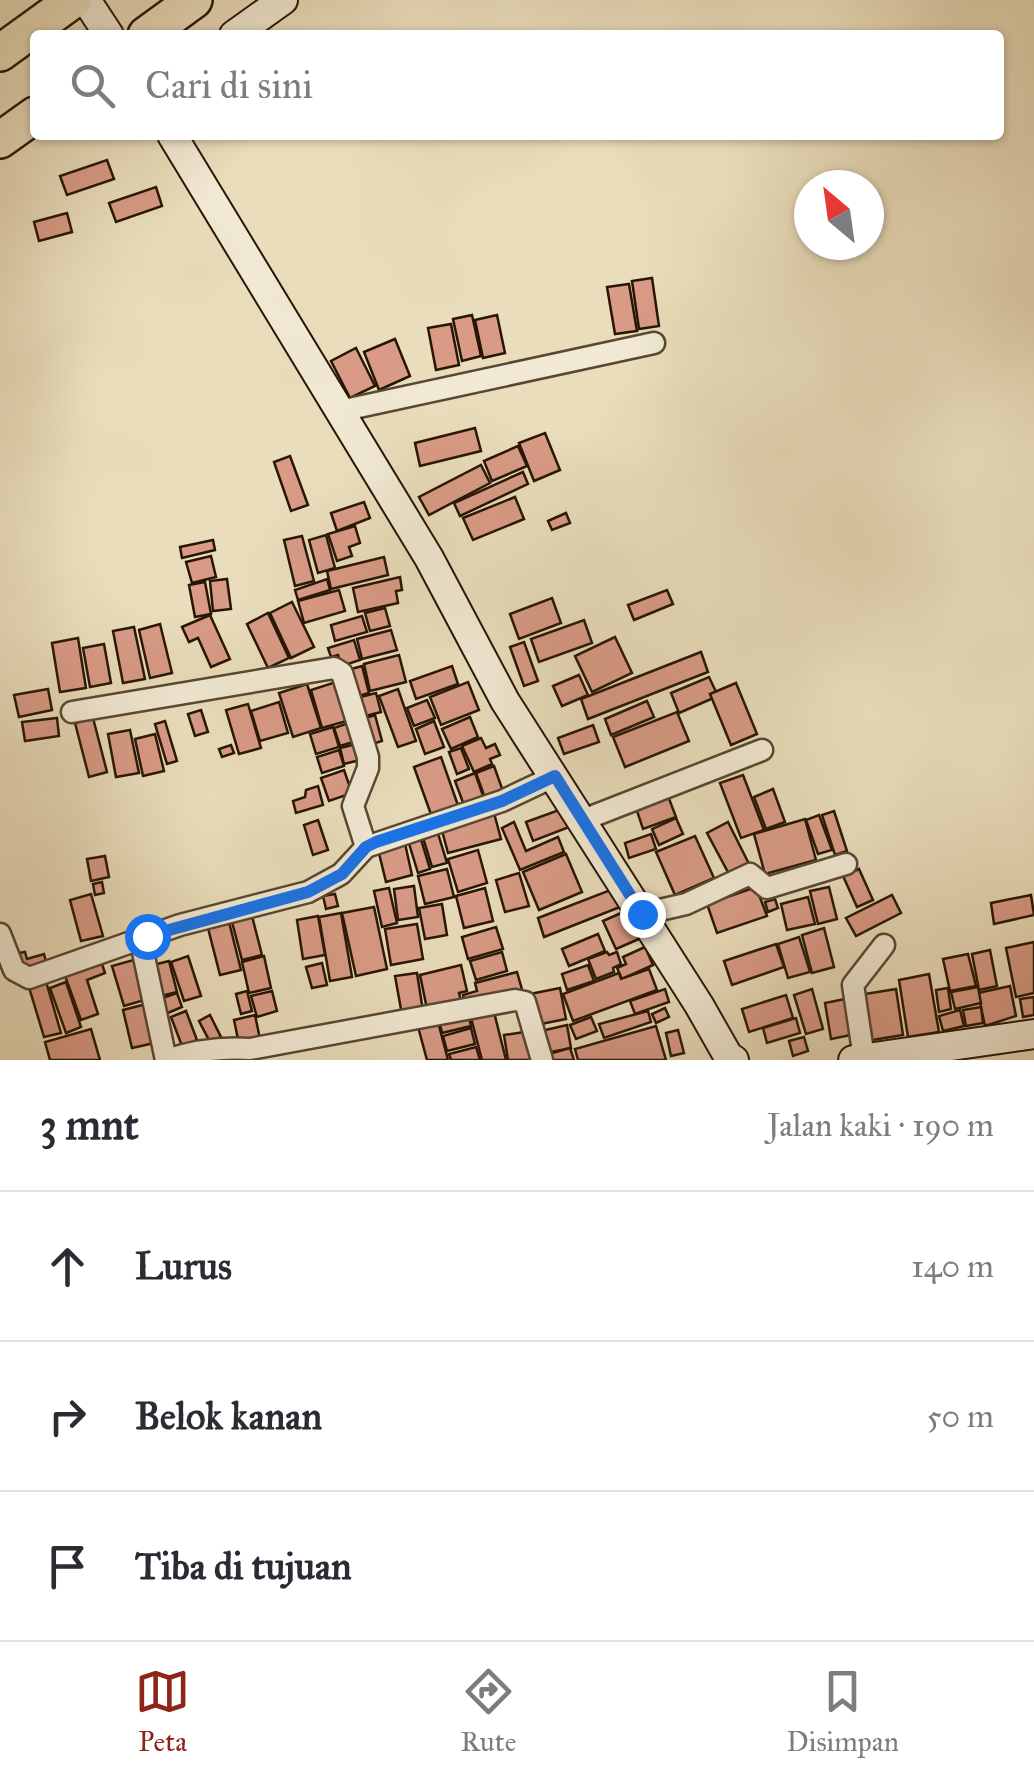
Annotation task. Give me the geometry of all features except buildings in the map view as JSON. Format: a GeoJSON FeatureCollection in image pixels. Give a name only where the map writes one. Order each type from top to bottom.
{"type":"FeatureCollection","features":[{"type":"Feature","properties":{"kind":"highway"},"geometry":{"type":"LineString","coordinates":[[32,30],[73,0]]}},
{"type":"Feature","properties":{"kind":"highway"},"geometry":{"type":"LineString","coordinates":[[153,30],[194,0]]}},
{"type":"Feature","properties":{"kind":"highway"},"geometry":{"type":"LineString","coordinates":[[0,53],[30,31]]}},
{"type":"Feature","properties":{"kind":"highway"},"geometry":{"type":"LineString","coordinates":[[0,140],[30,118]]}},
{"type":"Feature","properties":{"kind":"main road"},"geometry":{"type":"LineString","coordinates":[[86,0],[106,30]]}},
{"type":"Feature","properties":{"kind":"main road"},"geometry":{"type":"LineString","coordinates":[[241,30],[283,0]]}},
{"type":"Feature","properties":{"kind":"main road"},"geometry":{"type":"LineString","coordinates":[[175,140],[429,558],[505,701],[642,914],[729,1059]]}},
{"type":"Feature","properties":{"kind":"main road"},"geometry":{"type":"LineString","coordinates":[[858,1059],[1034,1034]]}},
{"type":"Feature","properties":{"kind":"street"},"geometry":{"type":"LineString","coordinates":[[340,411],[654,343]]}},
{"type":"Feature","properties":{"kind":"street"},"geometry":{"type":"LineString","coordinates":[[72,712],[334,668],[342,673],[368,756],[368,768],[352,806],[366,847]]}},
{"type":"Feature","properties":{"kind":"street"},"geometry":{"type":"LineString","coordinates":[[583,820],[762,750]]}},
{"type":"Feature","properties":{"kind":"street"},"geometry":{"type":"LineString","coordinates":[[0,934],[14,970],[29,978],[140,938],[308,892],[342,874],[366,847],[502,801],[555,776]]}},
{"type":"Feature","properties":{"kind":"street"},"geometry":{"type":"LineString","coordinates":[[642,914],[686,904],[750,874],[767,888],[846,864]]}},
{"type":"Feature","properties":{"kind":"street"},"geometry":{"type":"LineString","coordinates":[[140,938],[166,1060],[228,1048],[250,1049],[515,1000],[525,1002],[542,1060]]}},
{"type":"Feature","properties":{"kind":"street"},"geometry":{"type":"LineString","coordinates":[[858,1059],[854,985],[884,945]]}},
{"type":"Feature","properties":{"kind":"route"},"geometry":{"type":"LineString","coordinates":[[147,936],[326,885],[376,842],[502,801],[555,776],[642,914]]}}]}
